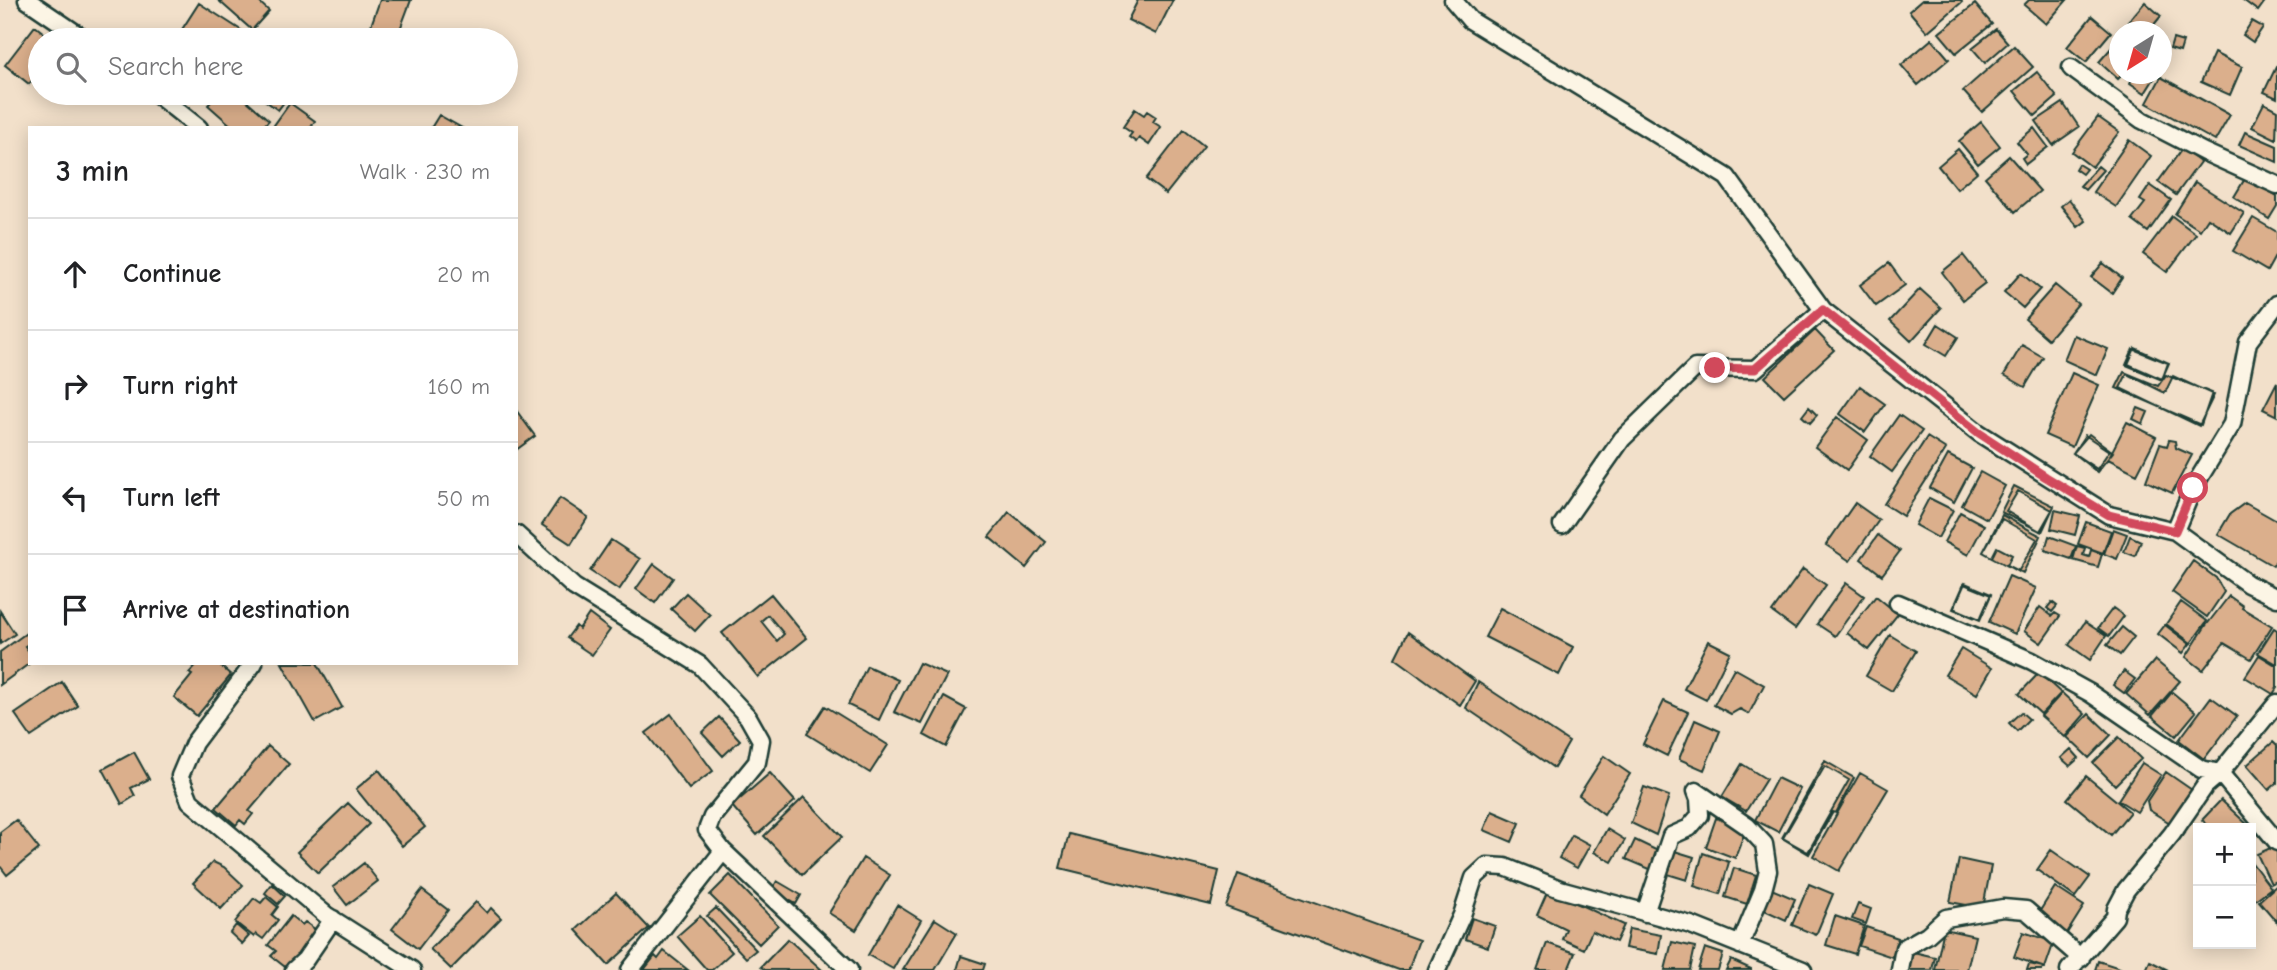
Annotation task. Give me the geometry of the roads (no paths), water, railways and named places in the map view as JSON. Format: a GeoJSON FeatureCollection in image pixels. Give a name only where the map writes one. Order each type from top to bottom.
{"type":"FeatureCollection","features":[{"type":"Feature","properties":{"kind":"street"},"geometry":{"type":"LineString","coordinates":[[27,0],[68,28]]}},
{"type":"Feature","properties":{"kind":"street"},"geometry":{"type":"LineString","coordinates":[[1453,0],[1471,20],[1727,177],[1823,310],[1979,433],[2109,515],[2175,531],[2248,584],[2277,598]]}},
{"type":"Feature","properties":{"kind":"street"},"geometry":{"type":"LineString","coordinates":[[2071,68],[2142,121],[2277,185]]}},
{"type":"Feature","properties":{"kind":"street"},"geometry":{"type":"LineString","coordinates":[[170,105],[196,126]]}},
{"type":"Feature","properties":{"kind":"street"},"geometry":{"type":"LineString","coordinates":[[2175,531],[2193,488],[2232,424],[2248,342],[2277,304]]}},
{"type":"Feature","properties":{"kind":"street"},"geometry":{"type":"LineString","coordinates":[[1562,525],[1622,439],[1695,368],[1755,369],[1823,310]]}},
{"type":"Feature","properties":{"kind":"street"},"geometry":{"type":"LineString","coordinates":[[518,536],[574,587],[700,666],[748,717],[761,740],[757,762],[712,817],[707,830],[723,851],[849,970]]}},
{"type":"Feature","properties":{"kind":"street"},"geometry":{"type":"LineString","coordinates":[[1898,603],[2032,661],[2090,693],[2201,769],[2221,773],[2277,842]]}},
{"type":"Feature","properties":{"kind":"street"},"geometry":{"type":"LineString","coordinates":[[252,665],[194,743],[180,776],[190,801],[332,919],[412,970]]}},
{"type":"Feature","properties":{"kind":"street"},"geometry":{"type":"LineString","coordinates":[[2069,970],[2115,917],[2116,908],[2126,890],[2172,834],[2206,786],[2221,773],[2277,703]]}},
{"type":"Feature","properties":{"kind":"street"},"geometry":{"type":"LineString","coordinates":[[1645,912],[1671,836],[1689,828],[1700,816],[1696,791],[1747,826],[1764,844],[1768,871],[1740,945]]}},
{"type":"Feature","properties":{"kind":"street"},"geometry":{"type":"LineString","coordinates":[[630,970],[723,851]]}},
{"type":"Feature","properties":{"kind":"street"},"geometry":{"type":"LineString","coordinates":[[1437,970],[1462,915],[1474,878],[1487,866],[1505,867],[1560,889],[1691,925],[1803,970]]}},
{"type":"Feature","properties":{"kind":"street"},"geometry":{"type":"LineString","coordinates":[[1900,970],[1904,948],[1927,936],[1946,918],[2003,908],[2026,910],[2081,958]]}},
{"type":"Feature","properties":{"kind":"street"},"geometry":{"type":"LineString","coordinates":[[294,970],[332,919]]}}]}
